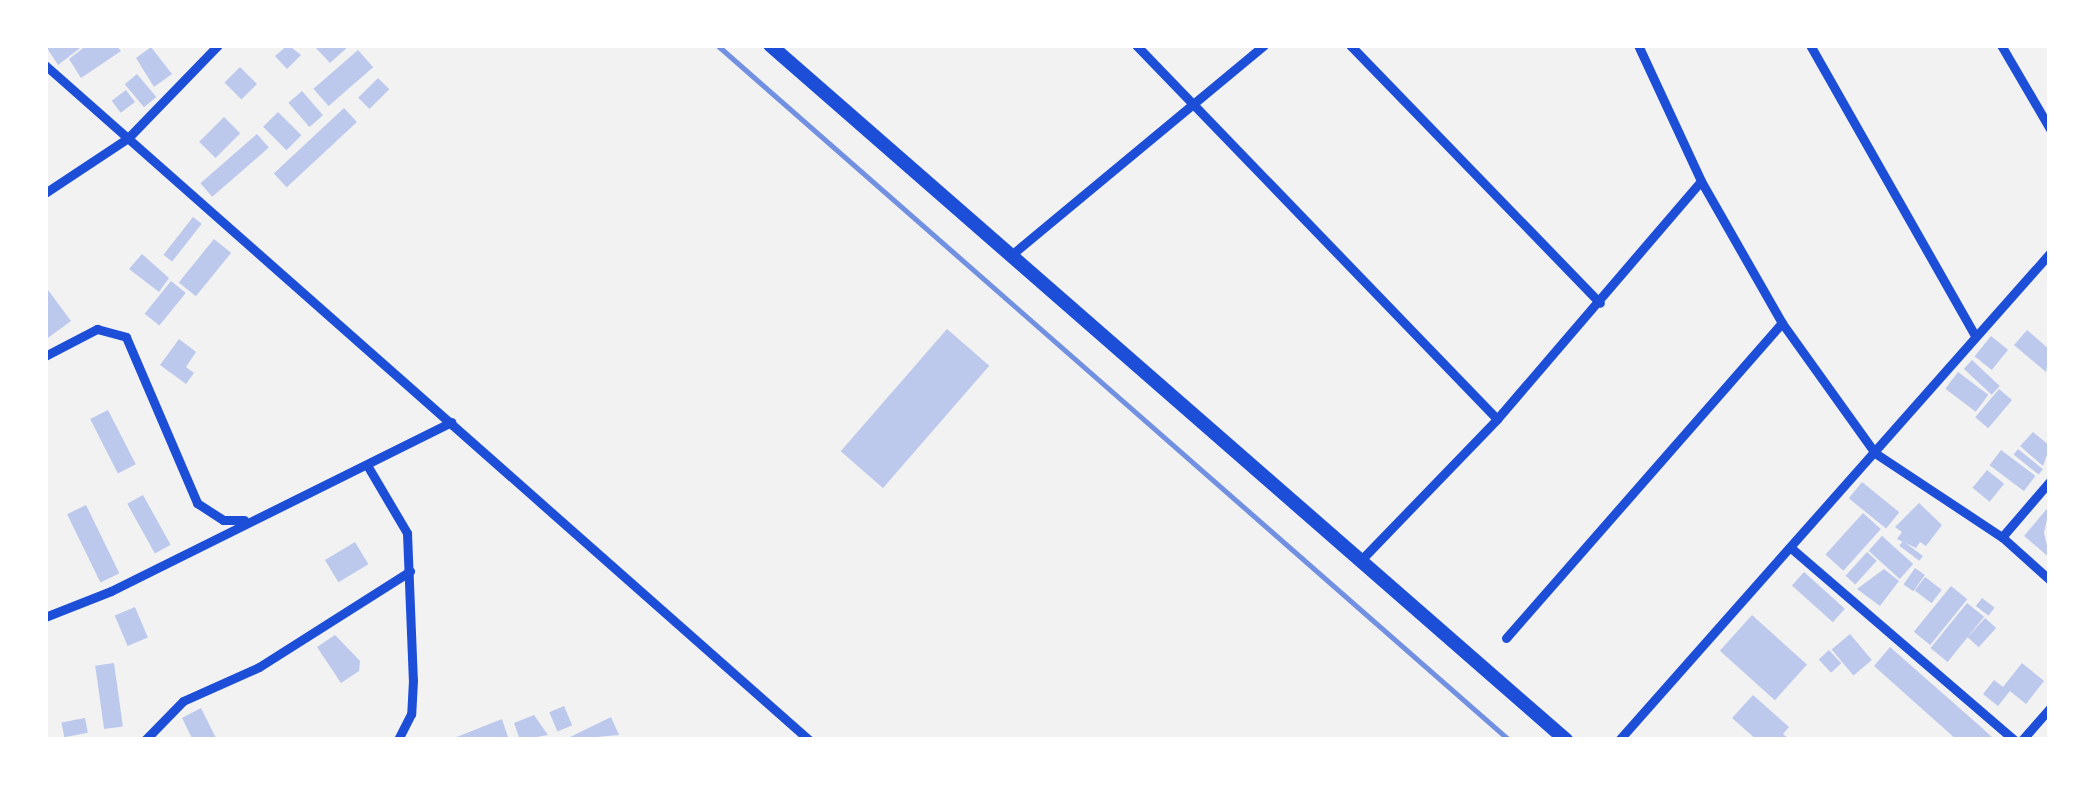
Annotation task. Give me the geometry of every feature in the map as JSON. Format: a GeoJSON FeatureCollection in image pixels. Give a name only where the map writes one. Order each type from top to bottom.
{"type":"FeatureCollection","features":[{"type":"Feature","properties":{"kind":"highway"},"geometry":{"type":"LineString","coordinates":[[770,45],[1008,258],[1566,740]]}},
{"type":"Feature","properties":{"kind":"street"},"geometry":{"type":"LineString","coordinates":[[45,194],[128,138],[218,45]]}},
{"type":"Feature","properties":{"kind":"street"},"geometry":{"type":"LineString","coordinates":[[1136,45],[1497,418]]}},
{"type":"Feature","properties":{"kind":"street"},"geometry":{"type":"LineString","coordinates":[[1008,258],[1264,45]]}},
{"type":"Feature","properties":{"kind":"street"},"geometry":{"type":"LineString","coordinates":[[1350,45],[1600,303]]}},
{"type":"Feature","properties":{"kind":"street"},"geometry":{"type":"LineString","coordinates":[[1638,45],[1702,180],[1782,323],[1875,453],[2002,536],[2050,580]]}},
{"type":"Feature","properties":{"kind":"street"},"geometry":{"type":"LineString","coordinates":[[1810,45],[1975,335]]}},
{"type":"Feature","properties":{"kind":"street"},"geometry":{"type":"LineString","coordinates":[[2000,45],[2050,129]]}},
{"type":"Feature","properties":{"kind":"street"},"geometry":{"type":"LineString","coordinates":[[45,66],[809,740]]}},
{"type":"Feature","properties":{"kind":"street"},"geometry":{"type":"LineString","coordinates":[[1360,561],[1497,418],[1702,180]]}},
{"type":"Feature","properties":{"kind":"street"},"geometry":{"type":"LineString","coordinates":[[1619,740],[2050,253]]}},
{"type":"Feature","properties":{"kind":"street"},"geometry":{"type":"LineString","coordinates":[[1506,638],[1782,323]]}},
{"type":"Feature","properties":{"kind":"street"},"geometry":{"type":"LineString","coordinates":[[45,356],[97,329],[126,337],[197,503],[223,520],[246,520]]}},
{"type":"Feature","properties":{"kind":"street"},"geometry":{"type":"LineString","coordinates":[[45,618],[111,591],[246,520],[451,422]]}},
{"type":"Feature","properties":{"kind":"street"},"geometry":{"type":"LineString","coordinates":[[367,465],[407,534],[411,714],[398,740]]}},
{"type":"Feature","properties":{"kind":"street"},"geometry":{"type":"LineString","coordinates":[[2002,536],[2050,481]]}},
{"type":"Feature","properties":{"kind":"street"},"geometry":{"type":"LineString","coordinates":[[1790,548],[2018,740],[2050,708]]}},
{"type":"Feature","properties":{"kind":"street"},"geometry":{"type":"LineString","coordinates":[[146,740],[183,700],[259,667],[410,572]]}},
{"type":"Feature","properties":{"kind":"building"},"geometry":{"type":"Polygon","coordinates":[[[45,45],[84,45],[58,65],[45,45]]]}},
{"type":"Feature","properties":{"kind":"building"},"geometry":{"type":"Polygon","coordinates":[[[87,45],[116,45],[121,51],[81,78],[69,59],[87,45]]]}},
{"type":"Feature","properties":{"kind":"building"},"geometry":{"type":"Polygon","coordinates":[[[288,45],[301,55],[287,69],[275,56],[288,45]]]}},
{"type":"Feature","properties":{"kind":"building"},"geometry":{"type":"Polygon","coordinates":[[[317,45],[350,45],[330,63],[315,47],[317,45]]]}},
{"type":"Feature","properties":{"kind":"building"},"geometry":{"type":"Polygon","coordinates":[[[151,47],[172,74],[154,87],[136,58],[151,47]]]}},
{"type":"Feature","properties":{"kind":"building"},"geometry":{"type":"Polygon","coordinates":[[[358,50],[373,67],[329,106],[313,89],[358,50]]]}},
{"type":"Feature","properties":{"kind":"building"},"geometry":{"type":"Polygon","coordinates":[[[240,67],[257,84],[241,100],[224,83],[240,67]]]}},
{"type":"Feature","properties":{"kind":"building"},"geometry":{"type":"Polygon","coordinates":[[[137,74],[156,97],[144,107],[125,84],[137,74]]]}},
{"type":"Feature","properties":{"kind":"building"},"geometry":{"type":"Polygon","coordinates":[[[378,78],[389,89],[370,109],[358,98],[378,78]]]}},
{"type":"Feature","properties":{"kind":"building"},"geometry":{"type":"Polygon","coordinates":[[[126,90],[135,102],[121,113],[112,101],[126,90]]]}},
{"type":"Feature","properties":{"kind":"building"},"geometry":{"type":"Polygon","coordinates":[[[302,91],[323,115],[309,127],[288,103],[302,91]]]}},
{"type":"Feature","properties":{"kind":"building"},"geometry":{"type":"Polygon","coordinates":[[[344,108],[357,122],[287,187],[274,173],[344,108]]]}},
{"type":"Feature","properties":{"kind":"building"},"geometry":{"type":"Polygon","coordinates":[[[278,112],[301,135],[286,150],[263,127],[278,112]]]}},
{"type":"Feature","properties":{"kind":"building"},"geometry":{"type":"Polygon","coordinates":[[[224,117],[240,133],[216,158],[199,142],[224,117]]]}},
{"type":"Feature","properties":{"kind":"building"},"geometry":{"type":"Polygon","coordinates":[[[257,134],[269,148],[212,197],[200,183],[257,134]]]}},
{"type":"Feature","properties":{"kind":"building"},"geometry":{"type":"Polygon","coordinates":[[[193,217],[202,224],[172,262],[163,255],[193,217]]]}},
{"type":"Feature","properties":{"kind":"building"},"geometry":{"type":"Polygon","coordinates":[[[214,239],[231,253],[196,296],[179,283],[214,239]]]}},
{"type":"Feature","properties":{"kind":"building"},"geometry":{"type":"Polygon","coordinates":[[[142,254],[169,278],[159,292],[129,269],[142,254]]]}},
{"type":"Feature","properties":{"kind":"building"},"geometry":{"type":"Polygon","coordinates":[[[171,281],[186,293],[159,326],[145,314],[171,281]]]}},
{"type":"Feature","properties":{"kind":"building"},"geometry":{"type":"Polygon","coordinates":[[[45,286],[71,321],[45,340],[45,286]]]}},
{"type":"Feature","properties":{"kind":"building"},"geometry":{"type":"Polygon","coordinates":[[[947,329],[989,366],[883,488],[841,451],[947,329]]]}},
{"type":"Feature","properties":{"kind":"building"},"geometry":{"type":"Polygon","coordinates":[[[2027,330],[2050,350],[2046,372],[2014,345],[2027,330]]]}},
{"type":"Feature","properties":{"kind":"building"},"geometry":{"type":"Polygon","coordinates":[[[1991,336],[2008,350],[1992,370],[1975,356],[1991,336]]]}},
{"type":"Feature","properties":{"kind":"building"},"geometry":{"type":"Polygon","coordinates":[[[179,339],[196,352],[186,367],[194,373],[186,384],[160,365],[179,339]]]}},
{"type":"Feature","properties":{"kind":"building"},"geometry":{"type":"Polygon","coordinates":[[[1972,360],[2000,386],[1992,395],[1964,369],[1972,360]]]}},
{"type":"Feature","properties":{"kind":"building"},"geometry":{"type":"Polygon","coordinates":[[[1958,372],[1988,395],[1976,412],[1945,389],[1958,372]]]}},
{"type":"Feature","properties":{"kind":"building"},"geometry":{"type":"Polygon","coordinates":[[[1999,389],[2012,400],[1988,428],[1975,417],[1999,389]]]}},
{"type":"Feature","properties":{"kind":"building"},"geometry":{"type":"Polygon","coordinates":[[[108,410],[136,464],[118,473],[90,419],[108,410]]]}},
{"type":"Feature","properties":{"kind":"building"},"geometry":{"type":"Polygon","coordinates":[[[2033,432],[2050,446],[2043,466],[2020,446],[2033,432]]]}},
{"type":"Feature","properties":{"kind":"building"},"geometry":{"type":"Polygon","coordinates":[[[2018,449],[2043,469],[2038,475],[2014,454],[2018,449]]]}},
{"type":"Feature","properties":{"kind":"building"},"geometry":{"type":"Polygon","coordinates":[[[2001,450],[2035,476],[2024,491],[1990,465],[2001,450]]]}},
{"type":"Feature","properties":{"kind":"building"},"geometry":{"type":"Polygon","coordinates":[[[1987,470],[2004,484],[1990,502],[1973,488],[1987,470]]]}},
{"type":"Feature","properties":{"kind":"building"},"geometry":{"type":"Polygon","coordinates":[[[1862,482],[1899,512],[1886,529],[1849,498],[1862,482]]]}},
{"type":"Feature","properties":{"kind":"building"},"geometry":{"type":"Polygon","coordinates":[[[143,495],[171,545],[155,554],[127,504],[143,495]]]}},
{"type":"Feature","properties":{"kind":"building"},"geometry":{"type":"Polygon","coordinates":[[[1919,503],[1942,525],[1926,546],[1920,542],[1916,548],[1897,539],[1902,532],[1895,527],[1919,503]]]}},
{"type":"Feature","properties":{"kind":"building"},"geometry":{"type":"Polygon","coordinates":[[[86,505],[119,573],[100,583],[67,514],[86,505]]]}},
{"type":"Feature","properties":{"kind":"building"},"geometry":{"type":"Polygon","coordinates":[[[2050,505],[2044,533],[2050,558],[2024,536],[2050,505]]]}},
{"type":"Feature","properties":{"kind":"building"},"geometry":{"type":"Polygon","coordinates":[[[1863,513],[1881,529],[1843,571],[1826,555],[1863,513]]]}},
{"type":"Feature","properties":{"kind":"building"},"geometry":{"type":"Polygon","coordinates":[[[1882,536],[1913,564],[1900,579],[1869,551],[1882,536]]]}},
{"type":"Feature","properties":{"kind":"building"},"geometry":{"type":"Polygon","coordinates":[[[1903,541],[1923,556],[1919,561],[1899,546],[1903,541]]]}},
{"type":"Feature","properties":{"kind":"building"},"geometry":{"type":"Polygon","coordinates":[[[355,542],[368,564],[338,582],[325,560],[355,542]]]}},
{"type":"Feature","properties":{"kind":"building"},"geometry":{"type":"Polygon","coordinates":[[[1867,552],[1877,561],[1855,584],[1846,576],[1867,552]]]}},
{"type":"Feature","properties":{"kind":"building"},"geometry":{"type":"Polygon","coordinates":[[[1915,568],[1925,575],[1913,591],[1904,584],[1915,568]]]}},
{"type":"Feature","properties":{"kind":"building"},"geometry":{"type":"Polygon","coordinates":[[[1884,569],[1899,581],[1880,606],[1857,589],[1884,569]]]}},
{"type":"Feature","properties":{"kind":"building"},"geometry":{"type":"Polygon","coordinates":[[[1804,572],[1845,609],[1833,622],[1792,585],[1804,572]]]}},
{"type":"Feature","properties":{"kind":"building"},"geometry":{"type":"Polygon","coordinates":[[[1925,577],[1942,590],[1932,603],[1915,591],[1925,577]]]}},
{"type":"Feature","properties":{"kind":"building"},"geometry":{"type":"Polygon","coordinates":[[[1951,586],[1967,599],[1930,645],[1914,632],[1951,586]]]}},
{"type":"Feature","properties":{"kind":"building"},"geometry":{"type":"Polygon","coordinates":[[[1982,598],[1995,608],[1988,616],[1976,606],[1982,598]]]}},
{"type":"Feature","properties":{"kind":"building"},"geometry":{"type":"Polygon","coordinates":[[[1967,603],[1984,617],[1948,662],[1930,648],[1967,603]]]}},
{"type":"Feature","properties":{"kind":"building"},"geometry":{"type":"Polygon","coordinates":[[[135,607],[148,637],[128,646],[115,616],[135,607]]]}},
{"type":"Feature","properties":{"kind":"building"},"geometry":{"type":"Polygon","coordinates":[[[1752,615],[1807,665],[1775,700],[1720,651],[1752,615]]]}},
{"type":"Feature","properties":{"kind":"building"},"geometry":{"type":"Polygon","coordinates":[[[1985,618],[1996,628],[1979,647],[1968,637],[1985,618]]]}},
{"type":"Feature","properties":{"kind":"building"},"geometry":{"type":"Polygon","coordinates":[[[1850,634],[1872,660],[1853,675],[1832,649],[1850,634]]]}},
{"type":"Feature","properties":{"kind":"building"},"geometry":{"type":"Polygon","coordinates":[[[335,635],[360,661],[359,671],[341,683],[317,647],[335,635]]]}},
{"type":"Feature","properties":{"kind":"building"},"geometry":{"type":"Polygon","coordinates":[[[1890,647],[1995,740],[1957,740],[1874,666],[1890,647]]]}},
{"type":"Feature","properties":{"kind":"building"},"geometry":{"type":"Polygon","coordinates":[[[1829,650],[1841,663],[1831,673],[1819,660],[1829,650]]]}},
{"type":"Feature","properties":{"kind":"building"},"geometry":{"type":"Polygon","coordinates":[[[114,663],[123,726],[104,729],[95,666],[114,663]]]}},
{"type":"Feature","properties":{"kind":"building"},"geometry":{"type":"Polygon","coordinates":[[[2022,663],[2044,681],[2026,704],[2010,691],[1998,706],[1983,694],[1994,680],[2003,687],[2022,663]]]}},
{"type":"Feature","properties":{"kind":"building"},"geometry":{"type":"Polygon","coordinates":[[[1753,695],[1789,727],[1783,734],[1790,740],[1757,740],[1732,718],[1753,695]]]}},
{"type":"Feature","properties":{"kind":"building"},"geometry":{"type":"Polygon","coordinates":[[[564,706],[572,725],[557,732],[549,712],[564,706]]]}},
{"type":"Feature","properties":{"kind":"building"},"geometry":{"type":"Polygon","coordinates":[[[201,708],[217,740],[193,740],[182,718],[201,708]]]}},
{"type":"Feature","properties":{"kind":"building"},"geometry":{"type":"Polygon","coordinates":[[[534,715],[548,735],[520,740],[514,723],[534,715]]]}},
{"type":"Feature","properties":{"kind":"building"},"geometry":{"type":"Polygon","coordinates":[[[611,717],[619,735],[564,740],[611,717]]]}},
{"type":"Feature","properties":{"kind":"building"},"geometry":{"type":"Polygon","coordinates":[[[85,718],[88,733],[64,737],[61,723],[85,718]]]}},
{"type":"Feature","properties":{"kind":"building"},"geometry":{"type":"Polygon","coordinates":[[[502,719],[509,740],[449,740],[502,719]]]}},
{"type":"Feature","properties":{"kind":"railway"},"geometry":{"type":"LineString","coordinates":[[717,45],[1509,740]]}}]}
